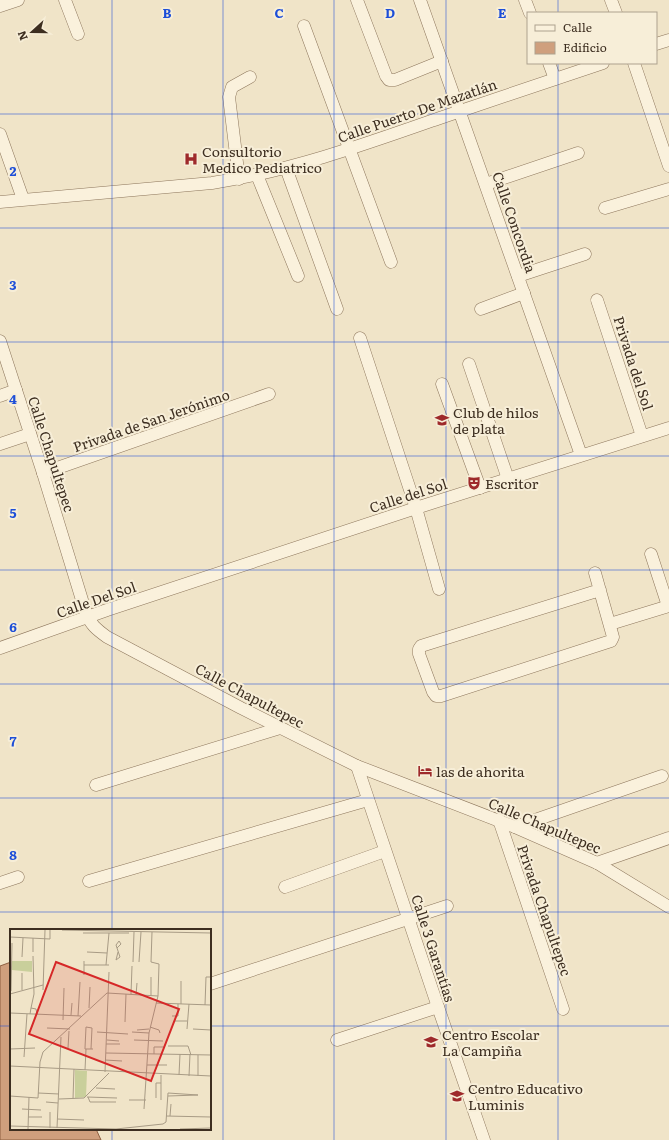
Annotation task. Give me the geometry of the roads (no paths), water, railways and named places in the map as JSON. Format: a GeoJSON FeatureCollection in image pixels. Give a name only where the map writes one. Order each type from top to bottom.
{"type":"FeatureCollection","features":[{"type":"Feature","properties":{"kind":"street"},"geometry":{"type":"LineString","coordinates":[[0,6],[18,0]]}},
{"type":"Feature","properties":{"kind":"street"},"geometry":{"type":"LineString","coordinates":[[65,0],[78,34]]}},
{"type":"Feature","properties":{"kind":"street"},"geometry":{"type":"LineString","coordinates":[[357,0],[387,78],[395,80],[442,61]]}},
{"type":"Feature","properties":{"kind":"street","name":"Calle Concordia"},"geometry":{"type":"LineString","coordinates":[[420,0],[582,455]]}},
{"type":"Feature","properties":{"kind":"street"},"geometry":{"type":"LineString","coordinates":[[525,0],[530,12]]}},
{"type":"Feature","properties":{"kind":"street"},"geometry":{"type":"LineString","coordinates":[[611,0],[616,12]]}},
{"type":"Feature","properties":{"kind":"street"},"geometry":{"type":"LineString","coordinates":[[304,26],[391,262]]}},
{"type":"Feature","properties":{"kind":"street"},"geometry":{"type":"LineString","coordinates":[[657,44],[669,40]]}},
{"type":"Feature","properties":{"kind":"street"},"geometry":{"type":"LineString","coordinates":[[549,64],[555,79]]}},
{"type":"Feature","properties":{"kind":"street","name":"Calle Puerto De Mazatlán"},"geometry":{"type":"LineString","coordinates":[[0,202],[212,183],[240,179],[349,150],[600,64]]}},
{"type":"Feature","properties":{"kind":"street"},"geometry":{"type":"LineString","coordinates":[[634,64],[669,166]]}},
{"type":"Feature","properties":{"kind":"street"},"geometry":{"type":"LineString","coordinates":[[240,179],[229,97],[232,87],[250,77]]}},
{"type":"Feature","properties":{"kind":"street"},"geometry":{"type":"LineString","coordinates":[[0,134],[23,200]]}},
{"type":"Feature","properties":{"kind":"street"},"geometry":{"type":"LineString","coordinates":[[486,184],[578,153]]}},
{"type":"Feature","properties":{"kind":"street"},"geometry":{"type":"LineString","coordinates":[[286,168],[337,309]]}},
{"type":"Feature","properties":{"kind":"street"},"geometry":{"type":"LineString","coordinates":[[257,175],[298,276]]}},
{"type":"Feature","properties":{"kind":"street"},"geometry":{"type":"LineString","coordinates":[[605,208],[669,189]]}},
{"type":"Feature","properties":{"kind":"street"},"geometry":{"type":"LineString","coordinates":[[518,276],[585,254]]}},
{"type":"Feature","properties":{"kind":"street"},"geometry":{"type":"LineString","coordinates":[[481,309],[524,293]]}},
{"type":"Feature","properties":{"kind":"street","name":"Privada del Sol"},"geometry":{"type":"LineString","coordinates":[[597,300],[642,436]]}},
{"type":"Feature","properties":{"kind":"street"},"geometry":{"type":"LineString","coordinates":[[360,338],[416,508],[439,589]]}},
{"type":"Feature","properties":{"kind":"street","name":"Calle Chapultepec"},"geometry":{"type":"LineString","coordinates":[[0,341],[43,473],[87,617],[96,629],[107,637],[280,728],[357,766],[499,820],[597,863],[669,908]]}},
{"type":"Feature","properties":{"kind":"street"},"geometry":{"type":"LineString","coordinates":[[469,364],[508,479]]}},
{"type":"Feature","properties":{"kind":"street"},"geometry":{"type":"LineString","coordinates":[[442,384],[480,488]]}},
{"type":"Feature","properties":{"kind":"street"},"geometry":{"type":"LineString","coordinates":[[0,396],[16,390]]}},
{"type":"Feature","properties":{"kind":"street","name":"Privada de San Jerónimo"},"geometry":{"type":"LineString","coordinates":[[43,473],[270,394]]}},
{"type":"Feature","properties":{"kind":"street","name":"Calle del Sol"},"geometry":{"type":"LineString","coordinates":[[203,578],[416,508],[669,428]]}},
{"type":"Feature","properties":{"kind":"street"},"geometry":{"type":"LineString","coordinates":[[0,444],[30,434]]}},
{"type":"Feature","properties":{"kind":"street"},"geometry":{"type":"LineString","coordinates":[[610,624],[668,606],[651,554]]}},
{"type":"Feature","properties":{"kind":"street"},"geometry":{"type":"LineString","coordinates":[[595,573],[600,590],[610,624],[613,637],[609,642],[441,696],[436,696],[433,692],[419,654],[419,649],[421,646],[600,590]]}},
{"type":"Feature","properties":{"kind":"street","name":"Calle Del Sol"},"geometry":{"type":"LineString","coordinates":[[0,648],[203,578]]}},
{"type":"Feature","properties":{"kind":"street"},"geometry":{"type":"LineString","coordinates":[[96,785],[280,728]]}},
{"type":"Feature","properties":{"kind":"street","name":"Calle 3 Garantías"},"geometry":{"type":"LineString","coordinates":[[357,766],[438,1007],[479,1139]]}},
{"type":"Feature","properties":{"kind":"street"},"geometry":{"type":"LineString","coordinates":[[515,827],[662,776]]}},
{"type":"Feature","properties":{"kind":"street"},"geometry":{"type":"LineString","coordinates":[[89,881],[368,800]]}},
{"type":"Feature","properties":{"kind":"street","name":"Privada Chapultepec"},"geometry":{"type":"LineString","coordinates":[[499,820],[563,1009]]}},
{"type":"Feature","properties":{"kind":"street"},"geometry":{"type":"LineString","coordinates":[[597,863],[669,838]]}},
{"type":"Feature","properties":{"kind":"street"},"geometry":{"type":"LineString","coordinates":[[285,887],[385,851]]}},
{"type":"Feature","properties":{"kind":"street"},"geometry":{"type":"LineString","coordinates":[[0,883],[18,877]]}},
{"type":"Feature","properties":{"kind":"street"},"geometry":{"type":"LineString","coordinates":[[211,984],[447,906]]}},
{"type":"Feature","properties":{"kind":"street"},"geometry":{"type":"LineString","coordinates":[[336,1040],[438,1007]]}},
{"type":"Feature","properties":{"kind":"place","name":"Consultorio Medico Pediatrico"},"geometry":{"type":"Point","coordinates":[191,159]}},
{"type":"Feature","properties":{"kind":"place","name":"Club de hilos de plata"},"geometry":{"type":"Point","coordinates":[442,420]}},
{"type":"Feature","properties":{"kind":"place","name":"Escritor"},"geometry":{"type":"Point","coordinates":[474,483]}},
{"type":"Feature","properties":{"kind":"place","name":"las de ahorita"},"geometry":{"type":"Point","coordinates":[425,771]}},
{"type":"Feature","properties":{"kind":"place","name":"Centro Escolar La Campiña"},"geometry":{"type":"Point","coordinates":[431,1042]}},
{"type":"Feature","properties":{"kind":"place","name":"Centro Educativo Luminis"},"geometry":{"type":"Point","coordinates":[457,1096]}}]}
